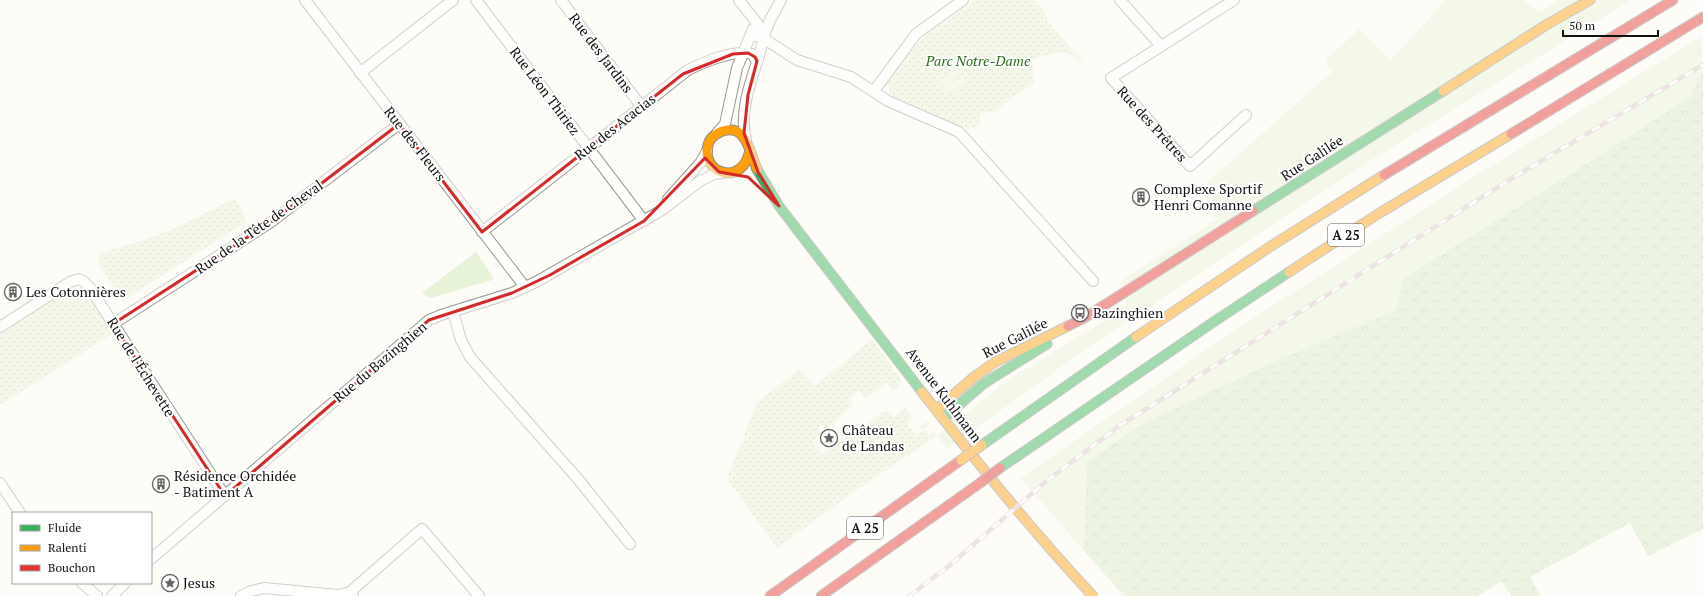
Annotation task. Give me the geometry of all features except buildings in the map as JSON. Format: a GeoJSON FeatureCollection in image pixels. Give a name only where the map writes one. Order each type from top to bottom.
{"type":"FeatureCollection","features":[{"type":"Feature","properties":{"kind":"main road","name":"Rue Galilée"},"geometry":{"type":"LineString","coordinates":[[1546,25],[1574,0]]}},
{"type":"Feature","properties":{"kind":"main road","name":"Rue Galilée"},"geometry":{"type":"LineString","coordinates":[[944,418],[983,384],[1036,352],[1071,326],[1143,282],[1546,25],[1590,0]]}},
{"type":"Feature","properties":{"kind":"main road","name":"A 25"},"geometry":{"type":"LineString","coordinates":[[770,596],[1125,345],[1272,246],[1412,158],[1673,0]]}},
{"type":"Feature","properties":{"kind":"main road","name":"A 25"},"geometry":{"type":"LineString","coordinates":[[821,596],[1000,468],[1209,325],[1378,214],[1703,17]]}},
{"type":"Feature","properties":{"kind":"main road"},"geometry":{"type":"LineString","coordinates":[[724,131],[734,131],[741,134],[746,139],[750,149],[747,163],[740,171],[733,173],[722,173],[711,165],[707,159],[710,141],[717,134],[724,131]]}},
{"type":"Feature","properties":{"kind":"main road","name":"Avenue Kuhlmann"},"geometry":{"type":"LineString","coordinates":[[750,149],[758,172],[779,206],[937,408],[960,440],[1063,564],[1093,596]]}},
{"type":"Feature","properties":{"kind":"main road","name":"Avenue Kuhlmann"},"geometry":{"type":"LineString","coordinates":[[733,173],[751,179],[779,206]]}},
{"type":"Feature","properties":{"kind":"main road","name":"Rue Galilée"},"geometry":{"type":"LineString","coordinates":[[937,408],[974,377],[995,362],[1033,342],[1071,326]]}},
{"type":"Feature","properties":{"kind":"street","name":"Rue des Fleurs"},"geometry":{"type":"LineString","coordinates":[[305,0],[525,288]]}},
{"type":"Feature","properties":{"kind":"street"},"geometry":{"type":"LineString","coordinates":[[360,73],[453,0]]}},
{"type":"Feature","properties":{"kind":"street","name":"Rue Léon Thiriez"},"geometry":{"type":"LineString","coordinates":[[476,0],[644,221]]}},
{"type":"Feature","properties":{"kind":"street","name":"Rue des Jardins"},"geometry":{"type":"LineString","coordinates":[[561,0],[641,106]]}},
{"type":"Feature","properties":{"kind":"street"},"geometry":{"type":"LineString","coordinates":[[739,0],[752,19],[762,29],[763,38]]}},
{"type":"Feature","properties":{"kind":"street"},"geometry":{"type":"LineString","coordinates":[[746,139],[743,121],[748,95],[763,38],[770,20],[781,0]]}},
{"type":"Feature","properties":{"kind":"street"},"geometry":{"type":"LineString","coordinates":[[874,91],[916,34],[962,0]]}},
{"type":"Feature","properties":{"kind":"street"},"geometry":{"type":"LineString","coordinates":[[1120,0],[1162,46],[1234,0]]}},
{"type":"Feature","properties":{"kind":"street"},"geometry":{"type":"LineString","coordinates":[[717,134],[725,124],[732,86],[742,52],[751,34],[753,24],[752,19]]}},
{"type":"Feature","properties":{"kind":"street"},"geometry":{"type":"LineString","coordinates":[[751,34],[763,38],[797,60],[850,77],[888,101],[958,132],[1093,281]]}},
{"type":"Feature","properties":{"kind":"street","name":"Rue des Prêtres"},"geometry":{"type":"LineString","coordinates":[[1162,46],[1111,78],[1190,166],[1246,115]]}},
{"type":"Feature","properties":{"kind":"street"},"geometry":{"type":"LineString","coordinates":[[742,52],[752,54],[757,61]]}},
{"type":"Feature","properties":{"kind":"street","name":"Rue des Acacias"},"geometry":{"type":"LineString","coordinates":[[482,232],[683,74],[695,67],[719,58],[742,52]]}},
{"type":"Feature","properties":{"kind":"street","name":"Rue de la Tête de Cheval"},"geometry":{"type":"LineString","coordinates":[[113,324],[271,222],[399,124]]}},
{"type":"Feature","properties":{"kind":"street","name":"Rue du Bazinghien"},"geometry":{"type":"LineString","coordinates":[[644,221],[674,193],[701,162],[707,152]]}},
{"type":"Feature","properties":{"kind":"street","name":"Rue du Bazinghien"},"geometry":{"type":"LineString","coordinates":[[152,558],[429,320],[525,288],[667,207],[700,181],[714,174],[722,173]]}},
{"type":"Feature","properties":{"kind":"street","name":"Rue de l'Échevette"},"geometry":{"type":"LineString","coordinates":[[0,327],[70,282],[79,279],[83,281],[90,288],[224,496]]}},
{"type":"Feature","properties":{"kind":"street"},"geometry":{"type":"LineString","coordinates":[[453,311],[461,340],[470,357],[578,479],[630,544]]}},
{"type":"Feature","properties":{"kind":"street"},"geometry":{"type":"LineString","coordinates":[[0,483],[19,512]]}},
{"type":"Feature","properties":{"kind":"street"},"geometry":{"type":"LineString","coordinates":[[241,596],[251,591],[264,588],[338,595],[352,594],[422,529],[479,596]]}},
{"type":"Feature","properties":{"kind":"street"},"geometry":{"type":"LineString","coordinates":[[83,584],[97,596]]}},
{"type":"Feature","properties":{"kind":"street"},"geometry":{"type":"LineString","coordinates":[[112,596],[125,584]]}},
{"type":"Feature","properties":{"kind":"highlighted area"},"geometry":{"type":"Polygon","coordinates":[[[748,53],[755,57],[757,61],[748,95],[744,133],[758,172],[779,206],[748,177],[719,172],[705,158],[644,221],[550,275],[512,293],[429,320],[225,496],[113,324],[271,222],[399,124],[482,232],[683,74],[733,54],[748,53]]]}},
{"type":"Feature","properties":{"kind":"green space","name":"Parc Notre-Dame"},"geometry":{"type":"Polygon","coordinates":[[[975,0],[1033,0],[1043,10],[1051,26],[1085,63],[1067,53],[1056,53],[1032,59],[1034,83],[1014,96],[996,111],[980,113],[981,124],[968,130],[891,95],[887,82],[902,60],[927,34],[975,0]]]}},
{"type":"Feature","properties":{"kind":"green space"},"geometry":{"type":"Polygon","coordinates":[[[1446,0],[1524,0],[1539,13],[1557,0],[1631,0],[1370,161],[1295,210],[1076,356],[947,449],[937,436],[1010,379],[1104,321],[1127,303],[1119,282],[1216,220],[1201,188],[1333,71],[1325,61],[1359,29],[1391,60],[1446,0]]]}},
{"type":"Feature","properties":{"kind":"green space"},"geometry":{"type":"Polygon","coordinates":[[[1702,36],[1703,70],[1691,96],[1403,279],[1396,310],[1269,364],[1146,422],[1087,461],[1084,551],[1021,478],[1241,326],[1477,175],[1702,36]]]}},
{"type":"Feature","properties":{"kind":"green space"},"geometry":{"type":"Polygon","coordinates":[[[958,68],[962,73],[942,86],[938,81],[958,68]]]}},
{"type":"Feature","properties":{"kind":"green space"},"geometry":{"type":"Polygon","coordinates":[[[1703,70],[1703,529],[1648,556],[1630,523],[1530,577],[1540,596],[1511,596],[1501,581],[1478,596],[1124,596],[1084,551],[1087,461],[1146,422],[1269,364],[1396,310],[1403,279],[1691,96],[1703,70]]]}},
{"type":"Feature","properties":{"kind":"green space"},"geometry":{"type":"Polygon","coordinates":[[[962,77],[966,82],[946,95],[942,90],[962,77]]]}},
{"type":"Feature","properties":{"kind":"green space"},"geometry":{"type":"Polygon","coordinates":[[[235,198],[247,221],[123,301],[98,263],[99,255],[169,230],[235,198]]]}},
{"type":"Feature","properties":{"kind":"green space"},"geometry":{"type":"Polygon","coordinates":[[[476,252],[493,277],[492,280],[431,298],[422,293],[476,252]]]}},
{"type":"Feature","properties":{"kind":"green space"},"geometry":{"type":"Polygon","coordinates":[[[72,288],[80,288],[87,292],[114,333],[0,405],[0,333],[72,288]]]}},
{"type":"Feature","properties":{"kind":"green space"},"geometry":{"type":"Polygon","coordinates":[[[872,339],[902,381],[897,388],[893,390],[886,382],[866,399],[859,391],[849,400],[853,405],[827,429],[822,425],[818,428],[821,433],[812,443],[822,454],[846,433],[842,428],[848,422],[859,432],[883,411],[889,412],[893,417],[905,408],[913,418],[907,423],[916,435],[922,431],[919,427],[929,421],[929,427],[925,429],[929,435],[933,432],[937,436],[855,491],[777,548],[727,479],[757,402],[800,369],[815,386],[872,339]]]}},
{"type":"Feature","properties":{"kind":"railway"},"geometry":{"type":"LineString","coordinates":[[909,596],[949,566],[1044,483],[1119,426],[1514,177],[1703,65]]}},
{"type":"Feature","properties":{"kind":"traffic: fast"},"geometry":{"type":"LineString","coordinates":[[1253,211],[1443,91]]}},
{"type":"Feature","properties":{"kind":"traffic: fast"},"geometry":{"type":"LineString","coordinates":[[757,169],[779,206],[922,392]]}},
{"type":"Feature","properties":{"kind":"traffic: fast"},"geometry":{"type":"LineString","coordinates":[[1000,468],[1289,272]]}},
{"type":"Feature","properties":{"kind":"traffic: fast"},"geometry":{"type":"LineString","coordinates":[[982,445],[1136,337]]}},
{"type":"Feature","properties":{"kind":"traffic: fast"},"geometry":{"type":"LineString","coordinates":[[944,418],[983,384],[1047,344]]}},
{"type":"Feature","properties":{"kind":"traffic: slow"},"geometry":{"type":"LineString","coordinates":[[1443,91],[1546,25],[1590,0]]}},
{"type":"Feature","properties":{"kind":"traffic: slow"},"geometry":{"type":"LineString","coordinates":[[750,149],[746,161],[740,169],[732,173],[716,169],[710,163],[707,155],[708,145],[714,136],[720,132],[729,130],[736,131],[746,140],[749,147],[752,155],[754,162],[757,169]]}},
{"type":"Feature","properties":{"kind":"traffic: slow"},"geometry":{"type":"LineString","coordinates":[[1289,272],[1378,214],[1511,134]]}},
{"type":"Feature","properties":{"kind":"traffic: slow"},"geometry":{"type":"LineString","coordinates":[[1136,337],[1271,246],[1384,175]]}},
{"type":"Feature","properties":{"kind":"traffic: slow"},"geometry":{"type":"LineString","coordinates":[[937,409],[974,377],[995,362],[1068,326]]}},
{"type":"Feature","properties":{"kind":"traffic: slow"},"geometry":{"type":"LineString","coordinates":[[922,392],[984,470],[1093,596]]}},
{"type":"Feature","properties":{"kind":"traffic: slow"},"geometry":{"type":"LineString","coordinates":[[961,460],[982,445]]}},
{"type":"Feature","properties":{"kind":"traffic: jam"},"geometry":{"type":"LineString","coordinates":[[1384,175],[1673,0]]}},
{"type":"Feature","properties":{"kind":"traffic: jam"},"geometry":{"type":"LineString","coordinates":[[1511,134],[1703,17]]}},
{"type":"Feature","properties":{"kind":"traffic: jam"},"geometry":{"type":"LineString","coordinates":[[1068,326],[1084,318],[1253,211]]}},
{"type":"Feature","properties":{"kind":"traffic: jam"},"geometry":{"type":"LineString","coordinates":[[770,596],[961,460]]}},
{"type":"Feature","properties":{"kind":"traffic: jam"},"geometry":{"type":"LineString","coordinates":[[980,483],[1000,468]]}},
{"type":"Feature","properties":{"kind":"traffic: jam"},"geometry":{"type":"LineString","coordinates":[[821,596],[980,483]]}},
{"type":"Feature","properties":{"kind":"place","name":"Complexe Sportif Henri Comanne"},"geometry":{"type":"Point","coordinates":[1141,197]}},
{"type":"Feature","properties":{"kind":"place","name":"Les Cotonnières"},"geometry":{"type":"Point","coordinates":[13,292]}},
{"type":"Feature","properties":{"kind":"place","name":"Bazinghien"},"geometry":{"type":"Point","coordinates":[1080,313]}},
{"type":"Feature","properties":{"kind":"place","name":"Château de Landas"},"geometry":{"type":"Point","coordinates":[829,438]}},
{"type":"Feature","properties":{"kind":"place","name":"Résidence Orchidée - Batiment A"},"geometry":{"type":"Point","coordinates":[161,484]}},
{"type":"Feature","properties":{"kind":"place","name":"Jesus"},"geometry":{"type":"Point","coordinates":[170,583]}}]}
